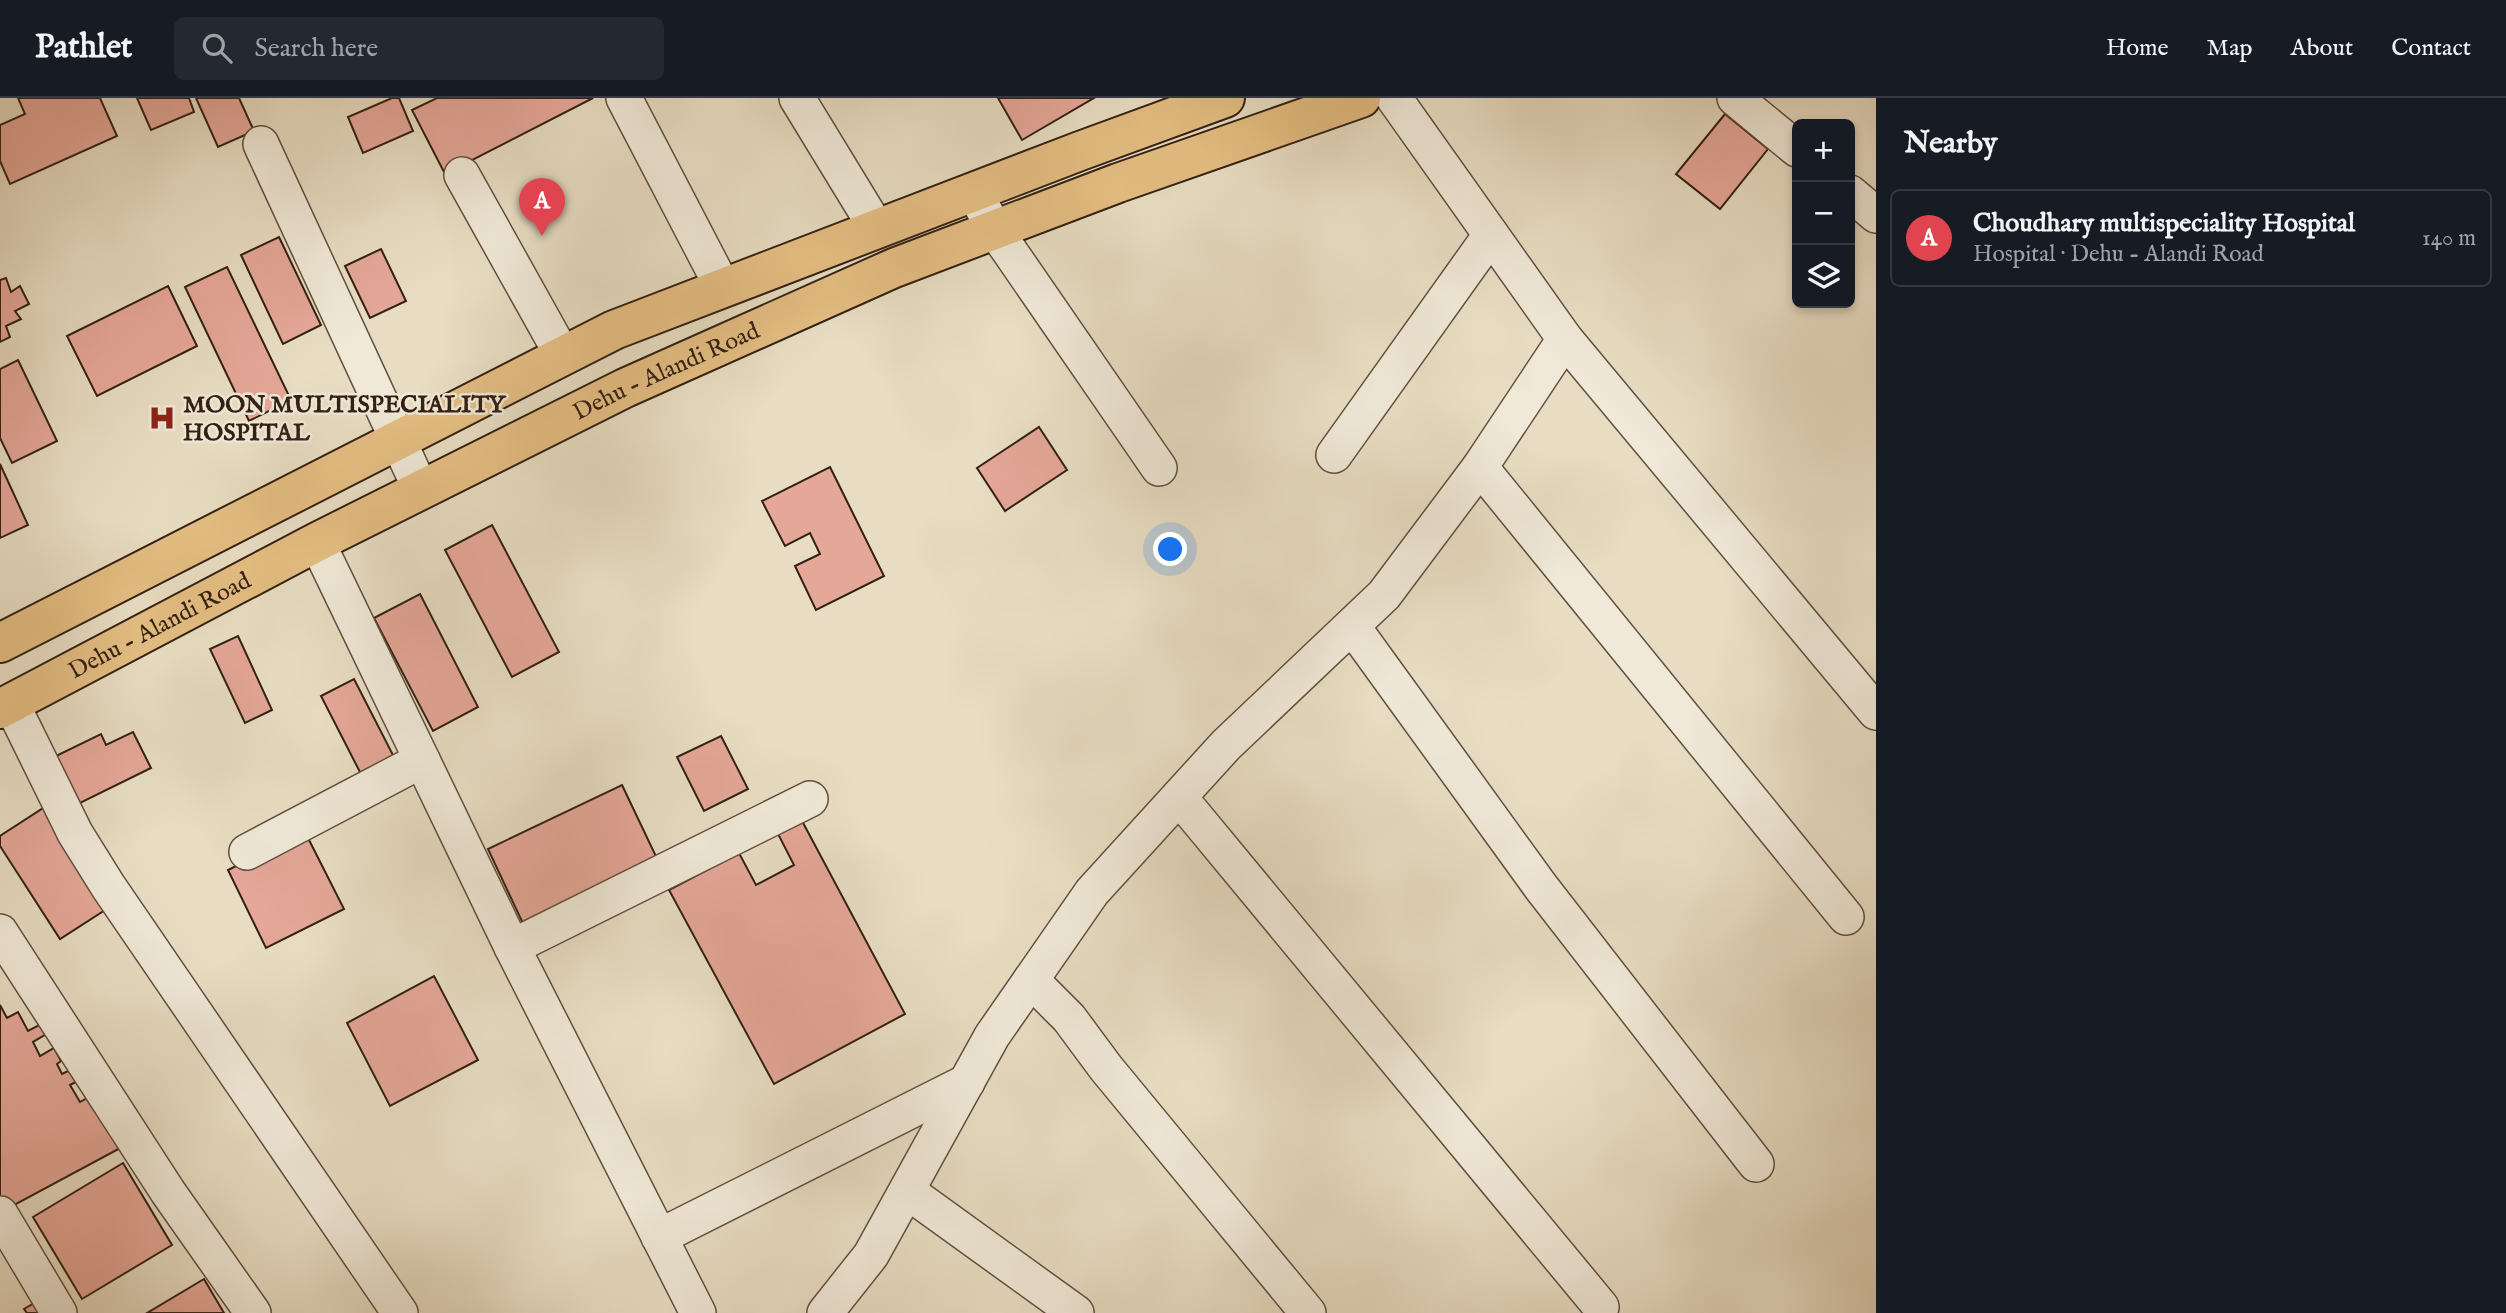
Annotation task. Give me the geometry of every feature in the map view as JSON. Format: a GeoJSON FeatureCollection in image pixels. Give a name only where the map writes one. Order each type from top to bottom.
{"type":"FeatureCollection","features":[{"type":"Feature","properties":{"kind":"main road","name":"Dehu - Alandi Road"},"geometry":{"type":"LineString","coordinates":[[0,643],[614,330],[974,191],[1225,98]]}},
{"type":"Feature","properties":{"kind":"main road","name":"Dehu - Alandi Road"},"geometry":{"type":"LineString","coordinates":[[6,706],[317,542],[637,382],[894,268],[1118,183],[1308,106],[1361,98]]}},
{"type":"Feature","properties":{"kind":"lane"},"geometry":{"type":"LineString","coordinates":[[624,98],[723,288]]}},
{"type":"Feature","properties":{"kind":"lane"},"geometry":{"type":"LineString","coordinates":[[797,98],[877,229]]}},
{"type":"Feature","properties":{"kind":"lane"},"geometry":{"type":"LineString","coordinates":[[1394,98],[1565,339],[1876,712]]}},
{"type":"Feature","properties":{"kind":"lane"},"geometry":{"type":"LineString","coordinates":[[1735,98],[1792,145]]}},
{"type":"Feature","properties":{"kind":"lane"},"geometry":{"type":"LineString","coordinates":[[261,144],[421,490]]}},
{"type":"Feature","properties":{"kind":"lane"},"geometry":{"type":"LineString","coordinates":[[462,175],[563,356]]}},
{"type":"Feature","properties":{"kind":"lane"},"geometry":{"type":"LineString","coordinates":[[974,191],[995,230],[1159,468]]}},
{"type":"Feature","properties":{"kind":"lane"},"geometry":{"type":"LineString","coordinates":[[1855,197],[1876,215]]}},
{"type":"Feature","properties":{"kind":"lane"},"geometry":{"type":"LineString","coordinates":[[1334,456],[1491,235]]}},
{"type":"Feature","properties":{"kind":"lane"},"geometry":{"type":"LineString","coordinates":[[825,1313],[872,1255],[992,1036],[1091,892],[1226,745],[1384,595],[1480,467],[1565,339]]}},
{"type":"Feature","properties":{"kind":"lane"},"geometry":{"type":"LineString","coordinates":[[1480,467],[1846,917]]}},
{"type":"Feature","properties":{"kind":"lane"},"geometry":{"type":"LineString","coordinates":[[317,542],[512,947],[698,1313]]}},
{"type":"Feature","properties":{"kind":"lane"},"geometry":{"type":"LineString","coordinates":[[1352,626],[1541,887],[1756,1164]]}},
{"type":"Feature","properties":{"kind":"lane"},"geometry":{"type":"LineString","coordinates":[[6,706],[75,833],[102,876],[400,1313]]}},
{"type":"Feature","properties":{"kind":"lane"},"geometry":{"type":"LineString","coordinates":[[247,852],[422,761]]}},
{"type":"Feature","properties":{"kind":"lane"},"geometry":{"type":"LineString","coordinates":[[1179,797],[1601,1307]]}},
{"type":"Feature","properties":{"kind":"lane"},"geometry":{"type":"LineString","coordinates":[[512,947],[810,799]]}},
{"type":"Feature","properties":{"kind":"lane"},"geometry":{"type":"LineString","coordinates":[[0,932],[168,1192],[253,1313]]}},
{"type":"Feature","properties":{"kind":"lane"},"geometry":{"type":"LineString","coordinates":[[1031,980],[1069,1018],[1106,1068],[1308,1313]]}},
{"type":"Feature","properties":{"kind":"lane"},"geometry":{"type":"LineString","coordinates":[[659,1237],[967,1082]]}},
{"type":"Feature","properties":{"kind":"lane"},"geometry":{"type":"LineString","coordinates":[[907,1191],[1076,1313]]}},
{"type":"Feature","properties":{"kind":"lane"},"geometry":{"type":"LineString","coordinates":[[0,1214],[59,1313]]}},
{"type":"Feature","properties":{"kind":"building"},"geometry":{"type":"Polygon","coordinates":[[[18,98],[100,98],[117,136],[10,184],[0,161],[0,125],[25,114],[18,98]]]}},
{"type":"Feature","properties":{"kind":"building"},"geometry":{"type":"Polygon","coordinates":[[[137,98],[189,98],[194,112],[151,130],[137,98]]]}},
{"type":"Feature","properties":{"kind":"building"},"geometry":{"type":"Polygon","coordinates":[[[196,98],[239,98],[254,131],[218,147],[196,98]]]}},
{"type":"Feature","properties":{"kind":"building"},"geometry":{"type":"Polygon","coordinates":[[[392,98],[399,98],[413,131],[363,153],[348,117],[392,98]]]}},
{"type":"Feature","properties":{"kind":"building"},"geometry":{"type":"Polygon","coordinates":[[[437,98],[593,98],[445,174],[412,110],[437,98]]]}},
{"type":"Feature","properties":{"kind":"building"},"geometry":{"type":"Polygon","coordinates":[[[998,98],[1094,98],[1022,140],[998,98]]]}},
{"type":"Feature","properties":{"kind":"building"},"geometry":{"type":"Polygon","coordinates":[[[1725,114],[1768,149],[1720,209],[1676,174],[1725,114]]]}},
{"type":"Feature","properties":{"kind":"building"},"geometry":{"type":"Polygon","coordinates":[[[279,237],[321,325],[283,344],[241,255],[279,237]]]}},
{"type":"Feature","properties":{"kind":"building"},"geometry":{"type":"Polygon","coordinates":[[[381,249],[406,301],[370,318],[345,266],[381,249]]]}},
{"type":"Feature","properties":{"kind":"building"},"geometry":{"type":"Polygon","coordinates":[[[227,267],[291,400],[249,421],[185,287],[227,267]]]}},
{"type":"Feature","properties":{"kind":"building"},"geometry":{"type":"Polygon","coordinates":[[[6,278],[11,292],[20,286],[29,304],[15,311],[21,319],[6,326],[10,337],[0,342],[0,280],[6,278]]]}},
{"type":"Feature","properties":{"kind":"building"},"geometry":{"type":"Polygon","coordinates":[[[168,286],[197,346],[97,396],[67,336],[168,286]]]}},
{"type":"Feature","properties":{"kind":"building"},"geometry":{"type":"Polygon","coordinates":[[[18,360],[57,441],[12,463],[0,438],[0,369],[18,360]]]}},
{"type":"Feature","properties":{"kind":"building"},"geometry":{"type":"Polygon","coordinates":[[[1039,427],[1067,470],[1005,511],[977,468],[1039,427]]]}},
{"type":"Feature","properties":{"kind":"building"},"geometry":{"type":"Polygon","coordinates":[[[0,464],[28,525],[0,538],[0,464]]]}},
{"type":"Feature","properties":{"kind":"building"},"geometry":{"type":"Polygon","coordinates":[[[830,467],[884,576],[816,610],[795,566],[820,554],[810,533],[785,546],[762,501],[830,467]]]}},
{"type":"Feature","properties":{"kind":"building"},"geometry":{"type":"Polygon","coordinates":[[[492,525],[559,652],[512,677],[445,550],[492,525]]]}},
{"type":"Feature","properties":{"kind":"building"},"geometry":{"type":"Polygon","coordinates":[[[420,594],[478,707],[433,731],[374,618],[420,594]]]}},
{"type":"Feature","properties":{"kind":"building"},"geometry":{"type":"Polygon","coordinates":[[[238,636],[272,710],[245,723],[210,649],[238,636]]]}},
{"type":"Feature","properties":{"kind":"building"},"geometry":{"type":"Polygon","coordinates":[[[354,679],[395,759],[362,776],[321,696],[354,679]]]}},
{"type":"Feature","properties":{"kind":"building"},"geometry":{"type":"Polygon","coordinates":[[[133,732],[151,768],[78,804],[56,756],[101,734],[106,745],[133,732]]]}},
{"type":"Feature","properties":{"kind":"building"},"geometry":{"type":"Polygon","coordinates":[[[721,736],[748,789],[704,811],[677,757],[721,736]]]}},
{"type":"Feature","properties":{"kind":"building"},"geometry":{"type":"Polygon","coordinates":[[[622,785],[662,869],[527,932],[488,849],[622,785]]]}},
{"type":"Feature","properties":{"kind":"building"},"geometry":{"type":"Polygon","coordinates":[[[51,803],[116,903],[60,939],[0,846],[0,836],[51,803]]]}},
{"type":"Feature","properties":{"kind":"building"},"geometry":{"type":"Polygon","coordinates":[[[801,819],[905,1014],[774,1084],[669,890],[739,853],[756,885],[794,865],[777,832],[801,819]]]}},
{"type":"Feature","properties":{"kind":"building"},"geometry":{"type":"Polygon","coordinates":[[[305,832],[344,909],[266,948],[228,870],[305,832]]]}},
{"type":"Feature","properties":{"kind":"building"},"geometry":{"type":"Polygon","coordinates":[[[434,976],[478,1060],[390,1106],[347,1023],[434,976]]]}},
{"type":"Feature","properties":{"kind":"building"},"geometry":{"type":"Polygon","coordinates":[[[0,1005],[7,1018],[18,1012],[28,1031],[43,1023],[48,1033],[33,1042],[40,1056],[54,1048],[61,1061],[57,1064],[62,1074],[70,1070],[76,1082],[70,1085],[80,1102],[96,1093],[124,1146],[5,1210],[0,1201],[0,1005]]]}},
{"type":"Feature","properties":{"kind":"building"},"geometry":{"type":"Polygon","coordinates":[[[123,1163],[172,1245],[82,1299],[33,1217],[123,1163]]]}},
{"type":"Feature","properties":{"kind":"building"},"geometry":{"type":"Polygon","coordinates":[[[204,1279],[224,1313],[147,1313],[204,1279]]]}},
{"type":"Feature","properties":{"kind":"building"},"geometry":{"type":"Polygon","coordinates":[[[36,1302],[43,1313],[27,1313],[24,1309],[36,1302]]]}},
{"type":"Feature","properties":{"kind":"place","name":"Choudhary multispeciality Hospital"},"geometry":{"type":"Point","coordinates":[542,236]}},
{"type":"Feature","properties":{"kind":"place","name":"MOON MULTISPECIALITY HOSPITAL"},"geometry":{"type":"Point","coordinates":[162,418]}}]}
